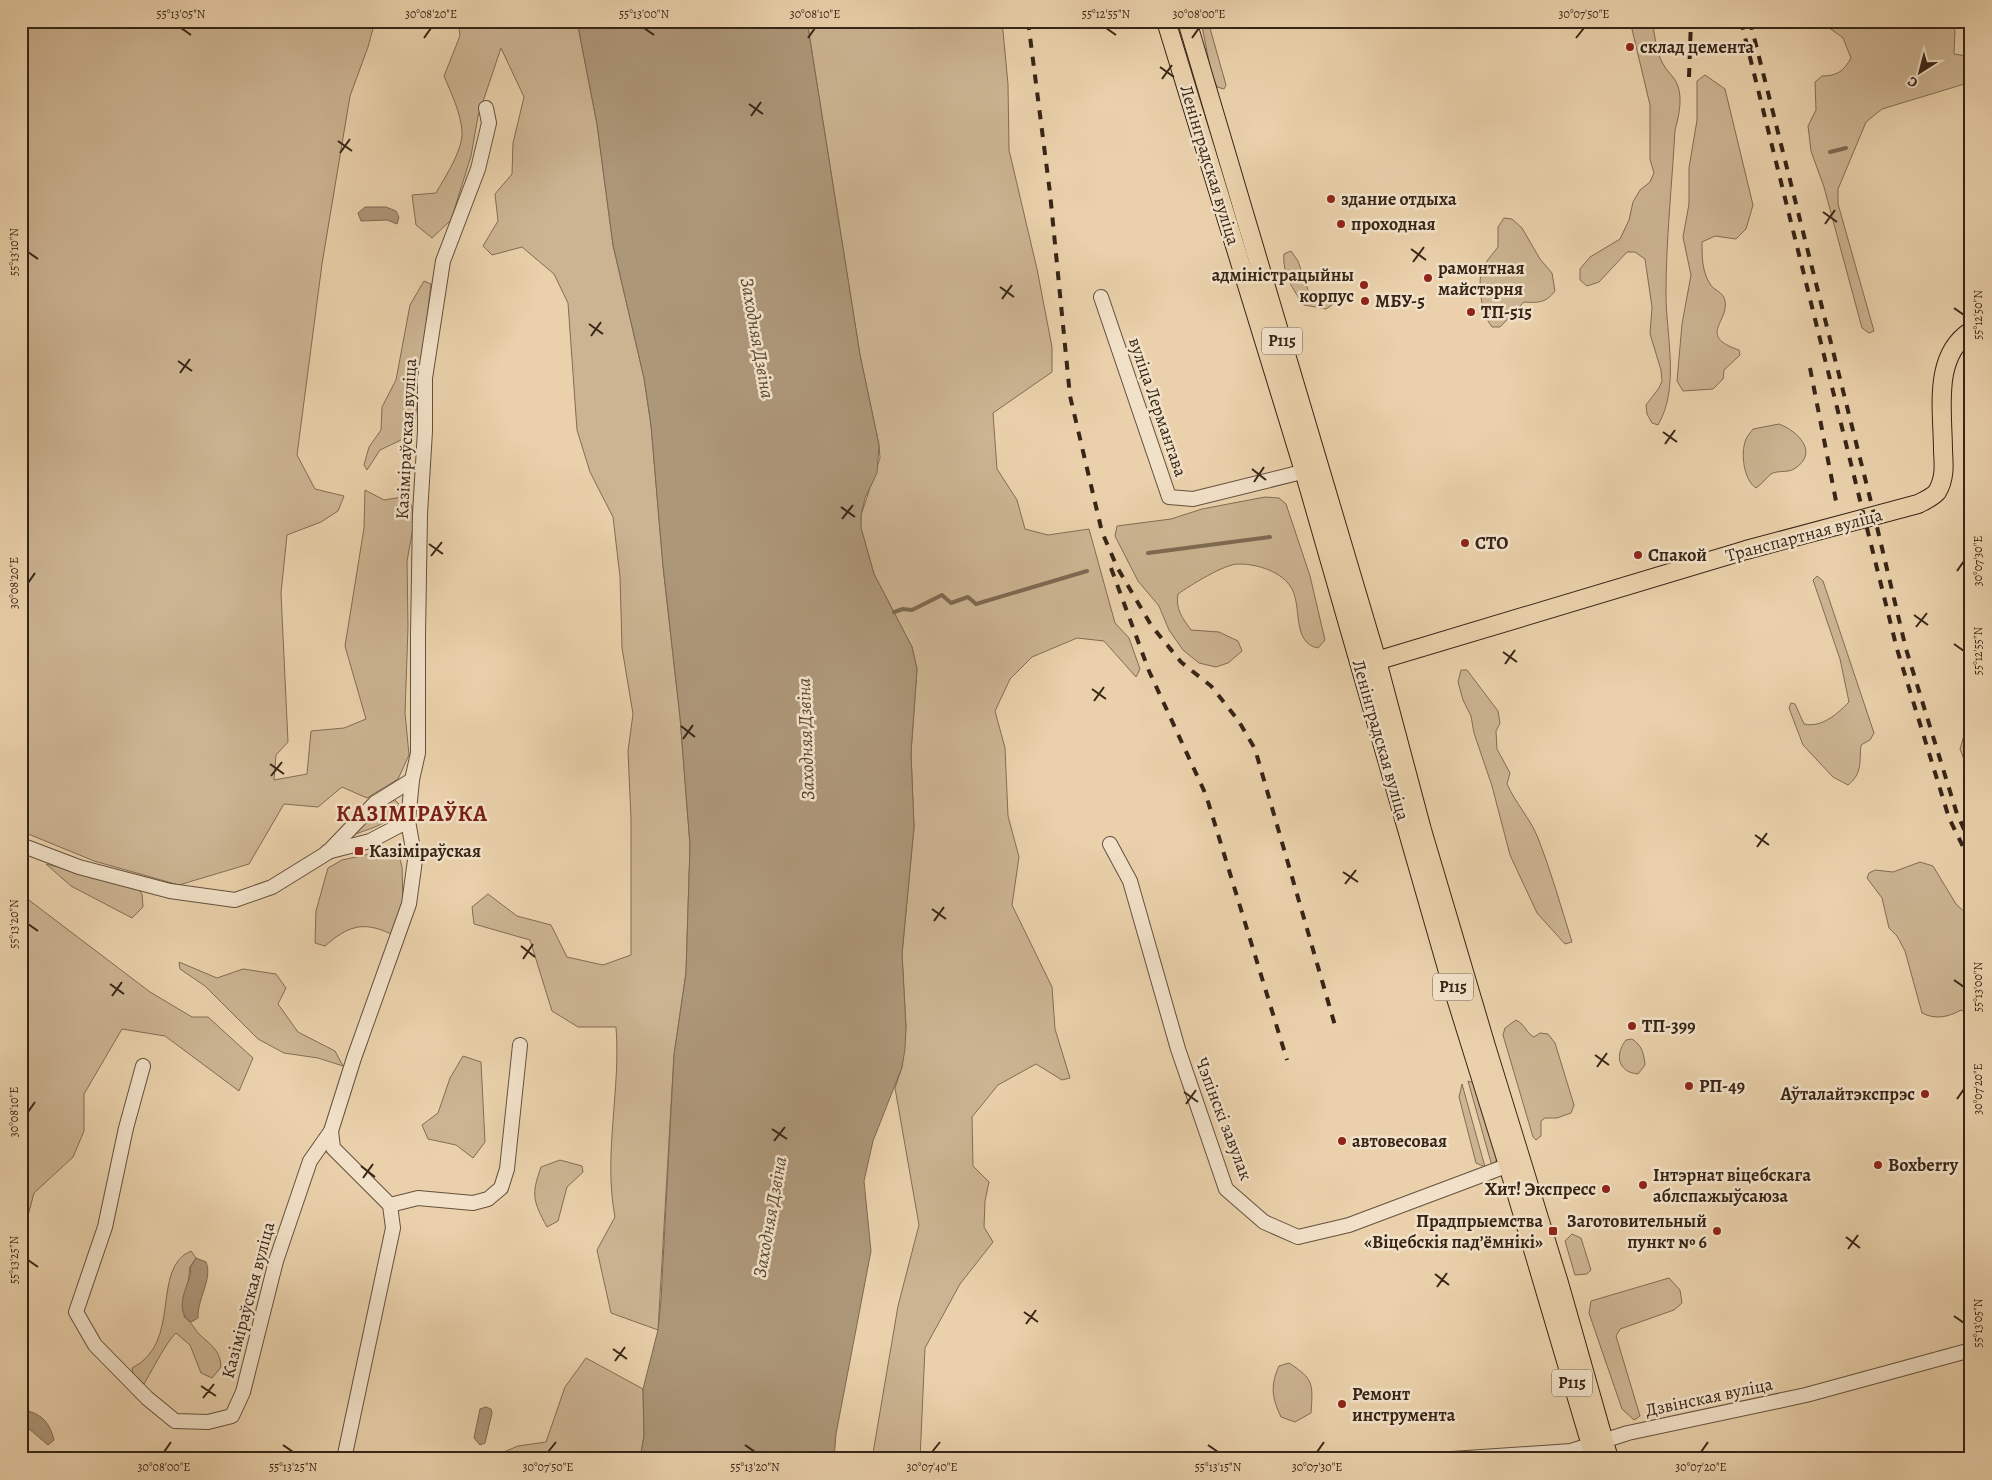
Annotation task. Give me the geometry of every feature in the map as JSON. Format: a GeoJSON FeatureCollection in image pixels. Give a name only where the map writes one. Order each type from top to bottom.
{"type":"FeatureCollection","features":[{"type":"Feature","properties":{"kind":"main road","name":"Ленінградская вуліца"},"geometry":{"type":"LineString","coordinates":[[1166,21],[1234,241],[1312,470]]}},
{"type":"Feature","properties":{"kind":"main road","name":"Ленінградская вуліца"},"geometry":{"type":"LineString","coordinates":[[1187,21],[1251,237],[1312,470],[1368,663],[1422,830],[1514,1163],[1559,1283],[1596,1448],[1609,1459]]}},
{"type":"Feature","properties":{"kind":"main road","name":"Транспартная вуліца"},"geometry":{"type":"LineString","coordinates":[[1368,663],[1746,550],[1918,504],[1936,494],[1942,482],[1944,469],[1942,390],[1944,370],[1953,347],[1959,339],[1971,331]]}},
{"type":"Feature","properties":{"kind":"street","name":"Казіміраўская вуліца"},"geometry":{"type":"LineString","coordinates":[[143,1066],[126,1128],[105,1227],[76,1312],[95,1345],[147,1398],[175,1421],[208,1422],[232,1416],[243,1392],[276,1260],[310,1161],[331,1131],[354,1058],[409,904],[415,860],[408,822],[412,780],[418,753],[418,625],[425,378],[443,261],[478,169],[489,123],[486,108]]}},
{"type":"Feature","properties":{"kind":"street"},"geometry":{"type":"LineString","coordinates":[[1234,241],[1251,237]]}},
{"type":"Feature","properties":{"kind":"street","name":"вуліца Лермантава"},"geometry":{"type":"LineString","coordinates":[[1102,297],[1168,497],[1193,498],[1312,470]]}},
{"type":"Feature","properties":{"kind":"street"},"geometry":{"type":"LineString","coordinates":[[21,845],[79,867],[170,891],[235,900],[272,887],[327,852],[375,803],[412,780]]}},
{"type":"Feature","properties":{"kind":"street"},"geometry":{"type":"LineString","coordinates":[[327,852],[370,841],[408,822]]}},
{"type":"Feature","properties":{"kind":"street","name":"Чэпінскі завулак"},"geometry":{"type":"LineString","coordinates":[[1110,844],[1130,881],[1178,1049],[1226,1189],[1264,1222],[1298,1237],[1349,1225],[1514,1163]]}},
{"type":"Feature","properties":{"kind":"street"},"geometry":{"type":"LineString","coordinates":[[390,1205],[418,1198],[472,1202],[488,1199],[501,1188],[507,1169],[520,1045]]}},
{"type":"Feature","properties":{"kind":"street"},"geometry":{"type":"LineString","coordinates":[[331,1131],[333,1148],[390,1205],[394,1228],[344,1459]]}},
{"type":"Feature","properties":{"kind":"street","name":"Дзвінская вуліца"},"geometry":{"type":"LineString","coordinates":[[1452,1459],[1596,1448],[1628,1433],[1806,1395],[1971,1350]]}},
{"type":"Feature","properties":{"kind":"shaded area"},"geometry":{"type":"Polygon","coordinates":[[[21,21],[375,21],[368,47],[350,96],[322,264],[297,455],[315,489],[344,496],[338,511],[321,522],[287,535],[281,593],[288,742],[276,755],[274,780],[307,774],[311,731],[344,728],[366,719],[345,646],[364,528],[365,490],[384,500],[408,496],[415,517],[407,561],[408,627],[405,713],[409,755],[398,779],[367,798],[342,787],[318,807],[284,804],[249,864],[179,885],[94,861],[21,831],[21,21]]]}},
{"type":"Feature","properties":{"kind":"shaded area"},"geometry":{"type":"Polygon","coordinates":[[[458,21],[577,21],[597,124],[613,245],[644,378],[651,425],[663,566],[680,717],[690,845],[686,973],[674,1055],[658,1330],[611,1313],[597,1250],[615,1217],[612,1194],[611,1146],[616,1075],[616,1027],[578,1027],[552,1011],[530,940],[474,924],[472,907],[488,894],[517,916],[551,925],[567,957],[603,965],[631,955],[631,819],[628,751],[633,714],[622,648],[620,577],[613,517],[590,472],[577,430],[568,303],[554,274],[522,247],[492,255],[483,246],[498,221],[495,194],[512,174],[513,143],[524,97],[501,48],[478,116],[471,156],[451,220],[432,238],[416,225],[412,195],[436,193],[453,163],[462,139],[460,118],[444,76],[460,36],[458,21]]]}},
{"type":"Feature","properties":{"kind":"shaded area"},"geometry":{"type":"Polygon","coordinates":[[[807,21],[893,21],[897,27],[913,29],[917,21],[1002,21],[1008,84],[1009,150],[1037,269],[1052,347],[1052,372],[993,413],[997,469],[1017,500],[1025,529],[1048,535],[1089,529],[1115,623],[1129,638],[1140,669],[1136,677],[1104,641],[1077,638],[1032,657],[1010,679],[995,711],[1005,748],[1008,816],[1019,857],[1012,905],[1052,987],[1055,1029],[1070,1078],[1062,1080],[1036,1064],[998,1085],[972,1117],[973,1166],[989,1182],[985,1201],[984,1227],[993,1242],[960,1284],[925,1348],[920,1459],[872,1459],[898,1306],[919,1225],[895,1088],[902,1067],[906,1027],[902,954],[914,827],[911,753],[917,669],[912,647],[874,574],[861,528],[861,515],[880,458],[879,445],[860,355],[807,21]]]}},
{"type":"Feature","properties":{"kind":"shaded area"},"geometry":{"type":"Polygon","coordinates":[[[1201,21],[1208,21],[1226,85],[1224,89],[1217,87],[1211,72],[1201,21]]]}},
{"type":"Feature","properties":{"kind":"shaded area"},"geometry":{"type":"Polygon","coordinates":[[[1630,21],[1652,21],[1659,54],[1664,66],[1678,86],[1680,98],[1675,130],[1666,273],[1670,361],[1669,395],[1658,425],[1652,423],[1647,414],[1646,405],[1662,381],[1661,370],[1650,334],[1652,307],[1645,259],[1635,252],[1627,252],[1599,282],[1587,286],[1580,280],[1580,269],[1590,257],[1620,239],[1629,220],[1633,202],[1640,190],[1650,182],[1654,173],[1650,159],[1650,105],[1630,21]]]}},
{"type":"Feature","properties":{"kind":"shaded area"},"geometry":{"type":"Polygon","coordinates":[[[1820,21],[1947,21],[1955,30],[1954,54],[1967,56],[1971,82],[1882,109],[1866,122],[1838,189],[1838,204],[1874,331],[1869,333],[1862,328],[1824,187],[1811,151],[1808,126],[1816,110],[1815,82],[1822,76],[1840,72],[1851,58],[1843,38],[1820,21]]]}},
{"type":"Feature","properties":{"kind":"shaded area"},"geometry":{"type":"Polygon","coordinates":[[[1705,75],[1725,89],[1753,205],[1746,229],[1736,239],[1715,236],[1702,242],[1705,274],[1710,284],[1722,295],[1725,301],[1725,309],[1717,334],[1727,345],[1739,350],[1740,355],[1724,370],[1723,379],[1713,389],[1683,391],[1677,381],[1682,324],[1691,275],[1683,237],[1689,204],[1689,168],[1697,120],[1697,81],[1705,75]]]}},
{"type":"Feature","properties":{"kind":"shaded area"},"geometry":{"type":"Polygon","coordinates":[[[1504,218],[1512,219],[1522,228],[1540,259],[1552,273],[1555,291],[1548,298],[1541,301],[1524,302],[1500,327],[1492,327],[1483,309],[1480,279],[1484,266],[1498,247],[1498,227],[1504,218]]]}},
{"type":"Feature","properties":{"kind":"shaded area"},"geometry":{"type":"Polygon","coordinates":[[[1291,251],[1298,261],[1309,293],[1319,298],[1330,298],[1332,305],[1326,309],[1304,305],[1292,287],[1285,268],[1284,254],[1291,251]]]}},
{"type":"Feature","properties":{"kind":"shaded area"},"geometry":{"type":"Polygon","coordinates":[[[424,281],[431,284],[415,420],[403,439],[380,450],[367,470],[364,465],[369,447],[381,430],[382,407],[396,380],[410,305],[424,281]]]}},
{"type":"Feature","properties":{"kind":"shaded area"},"geometry":{"type":"Polygon","coordinates":[[[1779,424],[1799,437],[1806,450],[1805,456],[1802,463],[1794,469],[1771,474],[1756,488],[1749,479],[1744,466],[1743,452],[1746,439],[1753,429],[1779,424]]]}},
{"type":"Feature","properties":{"kind":"shaded area"},"geometry":{"type":"Polygon","coordinates":[[[1265,497],[1279,498],[1286,504],[1310,576],[1325,640],[1318,648],[1310,645],[1304,639],[1299,624],[1295,597],[1292,589],[1283,578],[1262,567],[1246,564],[1233,565],[1208,576],[1178,594],[1179,609],[1191,630],[1219,632],[1238,641],[1242,651],[1228,663],[1216,667],[1199,663],[1183,650],[1169,630],[1159,606],[1138,581],[1115,536],[1117,526],[1171,519],[1202,509],[1265,497]]]}},
{"type":"Feature","properties":{"kind":"shaded area"},"geometry":{"type":"Polygon","coordinates":[[[1817,576],[1823,581],[1874,733],[1870,740],[1861,745],[1858,772],[1853,781],[1848,785],[1833,777],[1803,745],[1789,708],[1791,703],[1795,704],[1804,724],[1811,725],[1829,719],[1849,702],[1840,659],[1813,580],[1817,576]]]}},
{"type":"Feature","properties":{"kind":"shaded area"},"geometry":{"type":"Polygon","coordinates":[[[1461,670],[1467,670],[1498,711],[1500,723],[1496,731],[1497,749],[1510,773],[1507,784],[1538,838],[1572,942],[1565,944],[1537,913],[1510,855],[1492,786],[1474,733],[1471,716],[1463,700],[1458,682],[1461,670]]]}},
{"type":"Feature","properties":{"kind":"shaded area"},"geometry":{"type":"Polygon","coordinates":[[[1965,732],[1971,732],[1971,778],[1960,749],[1965,732]]]}},
{"type":"Feature","properties":{"kind":"shaded area"},"geometry":{"type":"Polygon","coordinates":[[[394,799],[399,804],[396,811],[387,821],[353,835],[384,804],[394,799]]]}},
{"type":"Feature","properties":{"kind":"shaded area"},"geometry":{"type":"Polygon","coordinates":[[[397,848],[402,867],[403,906],[391,934],[372,927],[363,927],[348,930],[325,946],[315,943],[316,911],[328,868],[342,860],[397,848]]]}},
{"type":"Feature","properties":{"kind":"shaded area"},"geometry":{"type":"Polygon","coordinates":[[[1920,862],[1933,866],[1956,904],[1971,918],[1971,1015],[1961,1010],[1942,1017],[1922,1013],[1905,951],[1897,936],[1889,928],[1882,898],[1867,878],[1869,873],[1875,870],[1893,872],[1920,862]]]}},
{"type":"Feature","properties":{"kind":"shaded area"},"geometry":{"type":"Polygon","coordinates":[[[46,864],[136,886],[142,894],[143,907],[132,918],[71,886],[46,864]]]}},
{"type":"Feature","properties":{"kind":"shaded area"},"geometry":{"type":"Polygon","coordinates":[[[21,894],[150,992],[192,1017],[208,1017],[253,1058],[239,1091],[165,1036],[122,1029],[84,1094],[84,1131],[73,1157],[34,1193],[21,1242],[21,894]]]}},
{"type":"Feature","properties":{"kind":"shaded area"},"geometry":{"type":"Polygon","coordinates":[[[179,962],[217,978],[243,969],[276,974],[286,988],[278,1004],[298,1032],[335,1051],[343,1066],[318,1058],[284,1053],[258,1039],[205,986],[180,969],[179,962]]]}},
{"type":"Feature","properties":{"kind":"shaded area"},"geometry":{"type":"Polygon","coordinates":[[[1516,1020],[1534,1037],[1540,1033],[1548,1034],[1555,1043],[1574,1105],[1571,1113],[1557,1118],[1545,1118],[1541,1121],[1541,1136],[1536,1140],[1533,1137],[1503,1035],[1505,1028],[1516,1020]]]}},
{"type":"Feature","properties":{"kind":"shaded area"},"geometry":{"type":"Polygon","coordinates":[[[1632,1039],[1642,1050],[1644,1057],[1645,1065],[1638,1074],[1626,1070],[1620,1062],[1619,1056],[1622,1045],[1626,1040],[1632,1039]]]}},
{"type":"Feature","properties":{"kind":"shaded area"},"geometry":{"type":"Polygon","coordinates":[[[463,1056],[481,1062],[485,1142],[473,1158],[456,1145],[428,1139],[422,1125],[438,1113],[450,1078],[463,1056]]]}},
{"type":"Feature","properties":{"kind":"shaded area"},"geometry":{"type":"Polygon","coordinates":[[[1468,1081],[1474,1083],[1497,1159],[1492,1166],[1468,1081]]]}},
{"type":"Feature","properties":{"kind":"shaded area"},"geometry":{"type":"Polygon","coordinates":[[[1462,1084],[1485,1167],[1476,1163],[1459,1097],[1462,1084]]]}},
{"type":"Feature","properties":{"kind":"shaded area"},"geometry":{"type":"Polygon","coordinates":[[[560,1160],[582,1166],[583,1172],[567,1187],[558,1221],[547,1227],[536,1204],[536,1185],[541,1167],[560,1160]]]}},
{"type":"Feature","properties":{"kind":"shaded area"},"geometry":{"type":"Polygon","coordinates":[[[1572,1234],[1581,1238],[1591,1270],[1587,1274],[1575,1275],[1565,1241],[1572,1234]]]}},
{"type":"Feature","properties":{"kind":"shaded area"},"geometry":{"type":"Polygon","coordinates":[[[191,1251],[196,1258],[190,1267],[184,1317],[215,1349],[219,1356],[221,1367],[212,1378],[201,1373],[190,1345],[176,1333],[164,1349],[144,1384],[133,1374],[132,1368],[147,1356],[157,1342],[172,1273],[179,1260],[191,1251]]]}},
{"type":"Feature","properties":{"kind":"shaded area"},"geometry":{"type":"Polygon","coordinates":[[[1669,1278],[1680,1290],[1682,1303],[1674,1310],[1620,1329],[1616,1336],[1640,1416],[1634,1420],[1622,1409],[1589,1313],[1591,1301],[1669,1278]]]}},
{"type":"Feature","properties":{"kind":"shaded area"},"geometry":{"type":"Polygon","coordinates":[[[586,1358],[643,1389],[644,1436],[640,1459],[487,1459],[518,1446],[546,1442],[565,1387],[586,1358]]]}},
{"type":"Feature","properties":{"kind":"shaded area"},"geometry":{"type":"Polygon","coordinates":[[[1289,1363],[1303,1373],[1312,1389],[1311,1413],[1295,1422],[1281,1417],[1273,1392],[1274,1380],[1279,1366],[1289,1363]]]}},
{"type":"Feature","properties":{"kind":"water","name":"Заходняя Дзвіна"},"geometry":{"type":"Polygon","coordinates":[[[577,21],[807,21],[860,355],[879,445],[877,473],[865,498],[861,515],[861,528],[874,574],[912,647],[917,669],[911,753],[914,827],[902,954],[906,1027],[905,1049],[902,1067],[873,1141],[864,1181],[871,1251],[836,1434],[834,1459],[640,1459],[644,1436],[643,1389],[658,1330],[661,1300],[674,1055],[686,973],[690,845],[680,717],[663,566],[651,425],[644,378],[613,245],[597,124],[577,21]]]}},
{"type":"Feature","properties":{"kind":"water"},"geometry":{"type":"Polygon","coordinates":[[[365,207],[386,207],[396,211],[399,217],[397,224],[387,220],[361,221],[358,213],[365,207]]]}},
{"type":"Feature","properties":{"kind":"water"},"geometry":{"type":"Polygon","coordinates":[[[196,1258],[206,1262],[208,1275],[198,1311],[198,1318],[191,1322],[183,1312],[182,1306],[191,1273],[190,1268],[196,1258]]]}},
{"type":"Feature","properties":{"kind":"water"},"geometry":{"type":"Polygon","coordinates":[[[486,1407],[491,1409],[492,1413],[485,1443],[480,1445],[474,1438],[480,1409],[486,1407]]]}},
{"type":"Feature","properties":{"kind":"water"},"geometry":{"type":"Polygon","coordinates":[[[28,1411],[38,1415],[48,1425],[54,1440],[48,1445],[21,1422],[22,1413],[28,1411]]]}},
{"type":"Feature","properties":{"kind":"waterway"},"geometry":{"type":"LineString","coordinates":[[1830,152],[1846,148]]}},
{"type":"Feature","properties":{"kind":"waterway"},"geometry":{"type":"LineString","coordinates":[[1148,553],[1270,537]]}},
{"type":"Feature","properties":{"kind":"waterway"},"geometry":{"type":"LineString","coordinates":[[894,612],[903,609],[912,610],[942,595],[951,603],[968,597],[976,604],[1087,571]]}},
{"type":"Feature","properties":{"kind":"railway"},"geometry":{"type":"LineString","coordinates":[[1028,21],[1050,193],[1070,396],[1102,532],[1117,567],[1151,625],[1181,662],[1211,686],[1238,720],[1255,749],[1336,1029]]}},
{"type":"Feature","properties":{"kind":"railway"},"geometry":{"type":"LineString","coordinates":[[1689,77],[1691,21]]}},
{"type":"Feature","properties":{"kind":"railway"},"geometry":{"type":"LineString","coordinates":[[1741,21],[1897,649],[1949,818],[1971,863]]}},
{"type":"Feature","properties":{"kind":"railway"},"geometry":{"type":"LineString","coordinates":[[1750,21],[1906,649],[1957,814],[1971,844]]}},
{"type":"Feature","properties":{"kind":"railway"},"geometry":{"type":"LineString","coordinates":[[1810,368],[1836,501]]}},
{"type":"Feature","properties":{"kind":"railway"},"geometry":{"type":"LineString","coordinates":[[1111,568],[1149,671],[1206,795],[1287,1060]]}},
{"type":"Feature","properties":{"kind":"place","name":"склад цемента"},"geometry":{"type":"Point","coordinates":[1630,47]}},
{"type":"Feature","properties":{"kind":"place","name":"здание отдыха"},"geometry":{"type":"Point","coordinates":[1331,199]}},
{"type":"Feature","properties":{"kind":"place","name":"проходная"},"geometry":{"type":"Point","coordinates":[1341,224]}},
{"type":"Feature","properties":{"kind":"place","name":"рамонтная майстэрня"},"geometry":{"type":"Point","coordinates":[1428,278]}},
{"type":"Feature","properties":{"kind":"place","name":"адміністрацыйны корпус"},"geometry":{"type":"Point","coordinates":[1364,285]}},
{"type":"Feature","properties":{"kind":"place","name":"МБУ-5"},"geometry":{"type":"Point","coordinates":[1365,301]}},
{"type":"Feature","properties":{"kind":"place","name":"ТП-515"},"geometry":{"type":"Point","coordinates":[1471,312]}},
{"type":"Feature","properties":{"kind":"place","name":"СТО"},"geometry":{"type":"Point","coordinates":[1465,543]}},
{"type":"Feature","properties":{"kind":"place","name":"Спакой"},"geometry":{"type":"Point","coordinates":[1638,555]}},
{"type":"Feature","properties":{"kind":"place","name":"Казіміраўская"},"geometry":{"type":"Point","coordinates":[359,851]}},
{"type":"Feature","properties":{"kind":"place","name":"ТП-399"},"geometry":{"type":"Point","coordinates":[1632,1026]}},
{"type":"Feature","properties":{"kind":"place","name":"РП-49"},"geometry":{"type":"Point","coordinates":[1689,1086]}},
{"type":"Feature","properties":{"kind":"place","name":"Аўталайтэкспрэс"},"geometry":{"type":"Point","coordinates":[1925,1094]}},
{"type":"Feature","properties":{"kind":"place","name":"автовесовая"},"geometry":{"type":"Point","coordinates":[1342,1141]}},
{"type":"Feature","properties":{"kind":"place","name":"Boxberry"},"geometry":{"type":"Point","coordinates":[1878,1165]}},
{"type":"Feature","properties":{"kind":"place","name":"Інтэрнат віцебскага аблспажыўсаюза"},"geometry":{"type":"Point","coordinates":[1643,1185]}},
{"type":"Feature","properties":{"kind":"place","name":"Хит! Экспресс"},"geometry":{"type":"Point","coordinates":[1606,1189]}},
{"type":"Feature","properties":{"kind":"place","name":"Прадпрыемства «Віцебскія падʼёмнікі»"},"geometry":{"type":"Point","coordinates":[1553,1231]}},
{"type":"Feature","properties":{"kind":"place","name":"Заготовительный пункт № 6"},"geometry":{"type":"Point","coordinates":[1717,1231]}},
{"type":"Feature","properties":{"kind":"place","name":"Ремонт инструмента"},"geometry":{"type":"Point","coordinates":[1342,1404]}},
{"type":"Feature","properties":{"kind":"district","name":"КАЗІМІРАЎКА"},"geometry":{"type":"Point","coordinates":[412,814]}}]}
